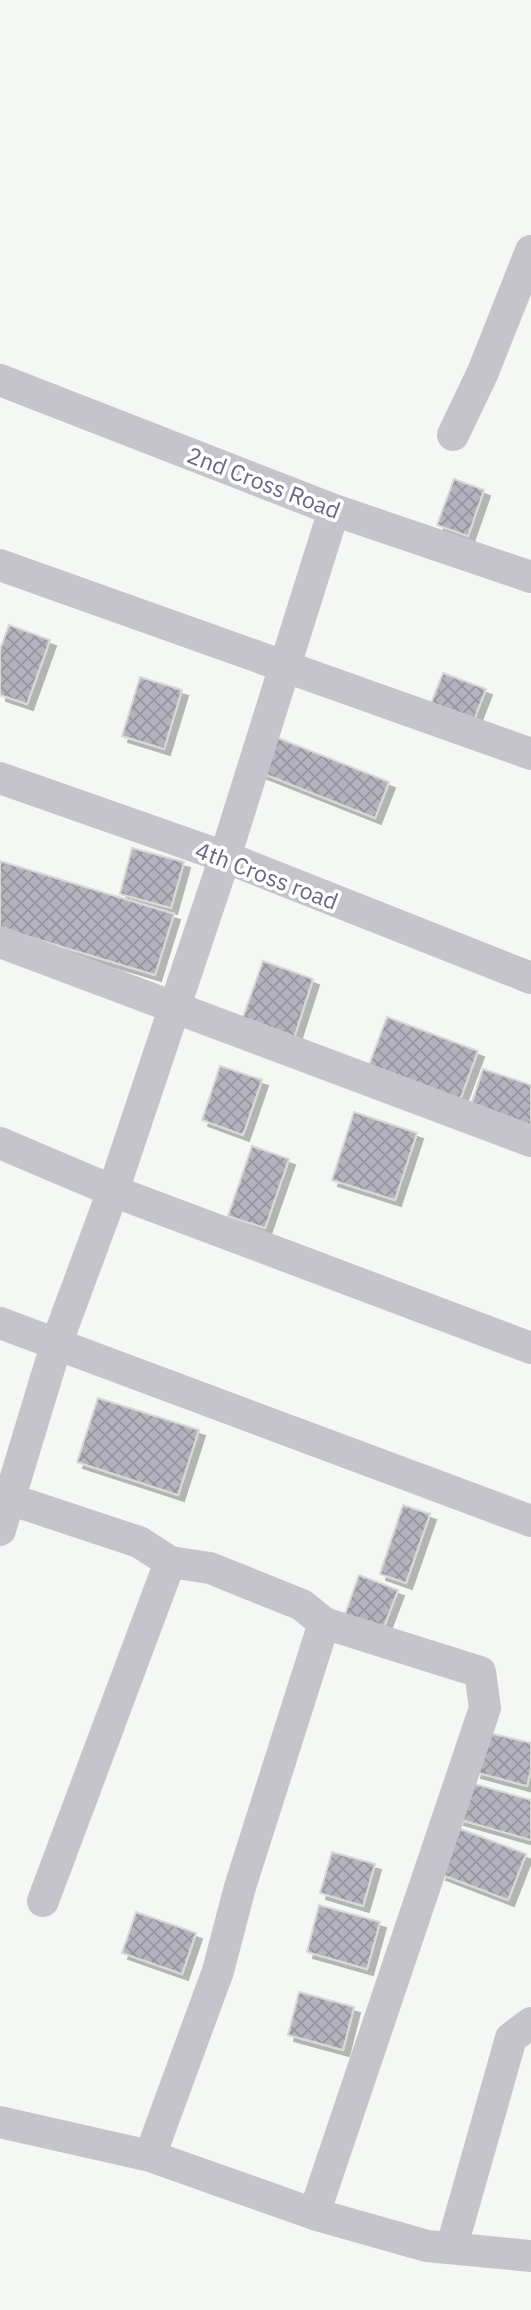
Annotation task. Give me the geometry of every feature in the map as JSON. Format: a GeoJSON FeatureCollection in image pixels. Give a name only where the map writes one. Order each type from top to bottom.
{"type":"FeatureCollection","features":[{"type":"Feature","properties":{"kind":"street"},"geometry":{"type":"LineString","coordinates":[[453,435],[483,372],[531,251]]}},
{"type":"Feature","properties":{"kind":"street","name":"2nd Cross Road"},"geometry":{"type":"LineString","coordinates":[[0,380],[334,510],[531,577]]}},
{"type":"Feature","properties":{"kind":"street"},"geometry":{"type":"LineString","coordinates":[[0,1530],[5,1498],[57,1342],[113,1191],[225,857],[334,510]]}},
{"type":"Feature","properties":{"kind":"street"},"geometry":{"type":"LineString","coordinates":[[0,565],[285,664],[531,754]]}},
{"type":"Feature","properties":{"kind":"street","name":"4th Cross road"},"geometry":{"type":"LineString","coordinates":[[0,778],[225,857],[531,978]]}},
{"type":"Feature","properties":{"kind":"street"},"geometry":{"type":"LineString","coordinates":[[0,942],[531,1141]]}},
{"type":"Feature","properties":{"kind":"street"},"geometry":{"type":"LineString","coordinates":[[0,1143],[113,1191],[531,1348]]}},
{"type":"Feature","properties":{"kind":"street"},"geometry":{"type":"LineString","coordinates":[[0,1323],[57,1342],[531,1521]]}},
{"type":"Feature","properties":{"kind":"street"},"geometry":{"type":"LineString","coordinates":[[5,1498],[139,1542],[170,1562],[222,1572],[302,1605],[324,1623],[480,1672],[485,1708],[314,2214]]}},
{"type":"Feature","properties":{"kind":"street"},"geometry":{"type":"LineString","coordinates":[[43,1901],[170,1562]]}},
{"type":"Feature","properties":{"kind":"street"},"geometry":{"type":"LineString","coordinates":[[150,2156],[218,1971],[240,1887],[324,1623]]}},
{"type":"Feature","properties":{"kind":"street"},"geometry":{"type":"LineString","coordinates":[[452,2246],[512,2038],[531,2023]]}},
{"type":"Feature","properties":{"kind":"street"},"geometry":{"type":"LineString","coordinates":[[0,2122],[150,2156],[314,2214],[427,2246],[452,2246],[531,2256]]}},
{"type":"Feature","properties":{"kind":"building"},"geometry":{"type":"Polygon","coordinates":[[[454,479],[484,490],[468,536],[437,525],[454,479]]]}},
{"type":"Feature","properties":{"kind":"building"},"geometry":{"type":"Polygon","coordinates":[[[9,625],[50,640],[27,704],[0,695],[0,650],[9,625]]]}},
{"type":"Feature","properties":{"kind":"building"},"geometry":{"type":"Polygon","coordinates":[[[443,673],[486,689],[473,722],[430,706],[443,673]]]}},
{"type":"Feature","properties":{"kind":"building"},"geometry":{"type":"Polygon","coordinates":[[[140,677],[182,690],[164,749],[122,736],[140,677]]]}},
{"type":"Feature","properties":{"kind":"building"},"geometry":{"type":"Polygon","coordinates":[[[273,736],[389,782],[375,818],[259,772],[273,736]]]}},
{"type":"Feature","properties":{"kind":"building"},"geometry":{"type":"Polygon","coordinates":[[[132,848],[184,862],[171,908],[120,894],[132,848]]]}},
{"type":"Feature","properties":{"kind":"building"},"geometry":{"type":"Polygon","coordinates":[[[0,861],[174,914],[155,975],[0,928],[0,861]]]}},
{"type":"Feature","properties":{"kind":"building"},"geometry":{"type":"Polygon","coordinates":[[[263,961],[313,979],[294,1038],[242,1020],[263,961]]]}},
{"type":"Feature","properties":{"kind":"building"},"geometry":{"type":"Polygon","coordinates":[[[387,1017],[478,1051],[457,1108],[366,1073],[387,1017]]]}},
{"type":"Feature","properties":{"kind":"building"},"geometry":{"type":"Polygon","coordinates":[[[220,1066],[262,1080],[243,1135],[202,1120],[220,1066]]]}},
{"type":"Feature","properties":{"kind":"building"},"geometry":{"type":"Polygon","coordinates":[[[483,1069],[531,1085],[531,1131],[469,1111],[483,1069]]]}},
{"type":"Feature","properties":{"kind":"building"},"geometry":{"type":"Polygon","coordinates":[[[354,1112],[417,1133],[395,1200],[332,1180],[354,1112]]]}},
{"type":"Feature","properties":{"kind":"building"},"geometry":{"type":"Polygon","coordinates":[[[252,1146],[289,1159],[265,1228],[228,1216],[252,1146]]]}},
{"type":"Feature","properties":{"kind":"building"},"geometry":{"type":"Polygon","coordinates":[[[98,1398],[199,1430],[178,1495],[77,1462],[98,1398]]]}},
{"type":"Feature","properties":{"kind":"building"},"geometry":{"type":"Polygon","coordinates":[[[403,1505],[430,1514],[406,1583],[380,1574],[403,1505]]]}},
{"type":"Feature","properties":{"kind":"building"},"geometry":{"type":"Polygon","coordinates":[[[359,1575],[398,1590],[380,1637],[342,1623],[359,1575]]]}},
{"type":"Feature","properties":{"kind":"building"},"geometry":{"type":"Polygon","coordinates":[[[486,1732],[531,1743],[531,1770],[527,1786],[475,1772],[486,1732]]]}},
{"type":"Feature","properties":{"kind":"building"},"geometry":{"type":"Polygon","coordinates":[[[468,1782],[531,1800],[531,1840],[458,1819],[468,1782]]]}},
{"type":"Feature","properties":{"kind":"building"},"geometry":{"type":"Polygon","coordinates":[[[458,1828],[526,1854],[508,1900],[440,1874],[458,1828]]]}},
{"type":"Feature","properties":{"kind":"building"},"geometry":{"type":"Polygon","coordinates":[[[332,1852],[375,1864],[363,1906],[320,1893],[332,1852]]]}},
{"type":"Feature","properties":{"kind":"building"},"geometry":{"type":"Polygon","coordinates":[[[319,1905],[380,1922],[367,1969],[307,1952],[319,1905]]]}},
{"type":"Feature","properties":{"kind":"building"},"geometry":{"type":"Polygon","coordinates":[[[136,1912],[196,1933],[182,1974],[122,1953],[136,1912]]]}},
{"type":"Feature","properties":{"kind":"building"},"geometry":{"type":"Polygon","coordinates":[[[299,1992],[354,2007],[343,2050],[288,2035],[299,1992]]]}}]}
